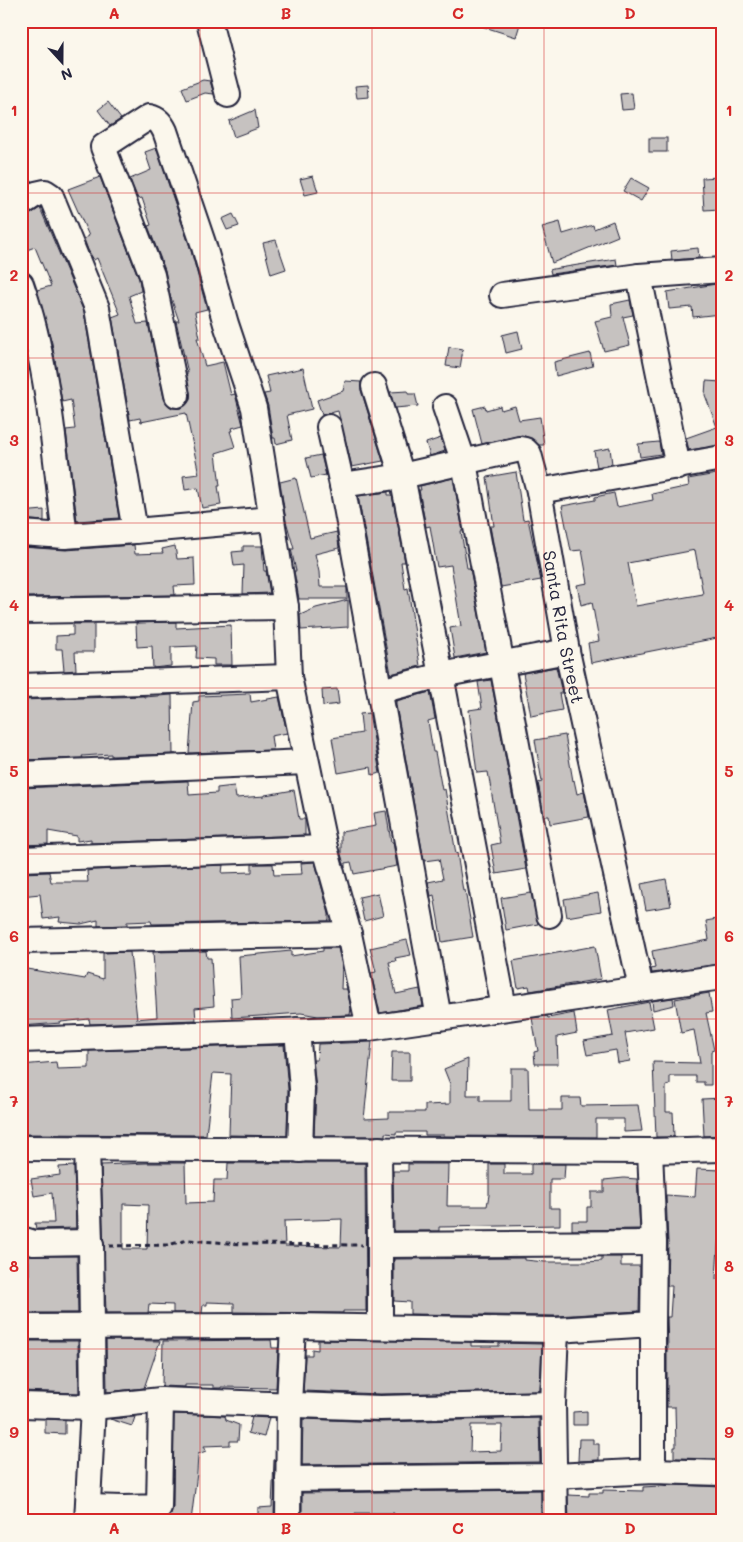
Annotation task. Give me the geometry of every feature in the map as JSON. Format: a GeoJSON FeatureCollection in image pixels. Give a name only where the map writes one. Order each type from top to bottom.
{"type":"FeatureCollection","features":[{"type":"Feature","properties":{"kind":"street"},"geometry":{"type":"LineString","coordinates":[[209,21],[228,94]]}},
{"type":"Feature","properties":{"kind":"street"},"geometry":{"type":"LineString","coordinates":[[178,395],[152,275],[103,147],[149,117],[155,118],[161,123],[165,131],[203,243],[226,324],[254,408],[286,607],[289,677],[325,848],[349,934],[369,1028]]}},
{"type":"Feature","properties":{"kind":"street"},"geometry":{"type":"LineString","coordinates":[[21,204],[36,194],[45,192],[51,196],[98,308],[135,531]]}},
{"type":"Feature","properties":{"kind":"street"},"geometry":{"type":"LineString","coordinates":[[502,295],[639,276],[722,270]]}},
{"type":"Feature","properties":{"kind":"street"},"geometry":{"type":"LineString","coordinates":[[639,276],[678,467]]}},
{"type":"Feature","properties":{"kind":"street"},"geometry":{"type":"LineString","coordinates":[[21,284],[45,382],[65,536]]}},
{"type":"Feature","properties":{"kind":"street"},"geometry":{"type":"LineString","coordinates":[[374,386],[402,476],[504,1008]]}},
{"type":"Feature","properties":{"kind":"street"},"geometry":{"type":"LineString","coordinates":[[446,406],[464,463],[549,915]]}},
{"type":"Feature","properties":{"kind":"street"},"geometry":{"type":"LineString","coordinates":[[329,427],[342,485],[439,1018]]}},
{"type":"Feature","properties":{"kind":"street","name":"Santa Rita Street"},"geometry":{"type":"LineString","coordinates":[[342,485],[402,476],[520,449],[525,450],[528,454],[539,492],[567,651],[641,988]]}},
{"type":"Feature","properties":{"kind":"street"},"geometry":{"type":"LineString","coordinates":[[539,492],[722,458]]}},
{"type":"Feature","properties":{"kind":"street"},"geometry":{"type":"LineString","coordinates":[[21,533],[65,536],[272,519]]}},
{"type":"Feature","properties":{"kind":"street"},"geometry":{"type":"LineString","coordinates":[[21,611],[286,607]]}},
{"type":"Feature","properties":{"kind":"street"},"geometry":{"type":"LineString","coordinates":[[380,691],[441,675],[567,651]]}},
{"type":"Feature","properties":{"kind":"street"},"geometry":{"type":"LineString","coordinates":[[21,686],[289,677]]}},
{"type":"Feature","properties":{"kind":"street"},"geometry":{"type":"LineString","coordinates":[[21,774],[306,762]]}},
{"type":"Feature","properties":{"kind":"street"},"geometry":{"type":"LineString","coordinates":[[21,859],[325,848]]}},
{"type":"Feature","properties":{"kind":"street"},"geometry":{"type":"LineString","coordinates":[[21,941],[349,934]]}},
{"type":"Feature","properties":{"kind":"street"},"geometry":{"type":"LineString","coordinates":[[21,1040],[369,1028],[722,977]]}},
{"type":"Feature","properties":{"kind":"street"},"geometry":{"type":"LineString","coordinates":[[297,1030],[302,1089],[300,1150]]}},
{"type":"Feature","properties":{"kind":"street"},"geometry":{"type":"LineString","coordinates":[[21,1148],[650,1151],[722,1149]]}},
{"type":"Feature","properties":{"kind":"street"},"geometry":{"type":"LineString","coordinates":[[87,1149],[91,1243],[93,1406],[87,1514],[124,1508],[159,1507],[160,1400]]}},
{"type":"Feature","properties":{"kind":"street"},"geometry":{"type":"LineString","coordinates":[[379,1149],[380,1327]]}},
{"type":"Feature","properties":{"kind":"street"},"geometry":{"type":"LineString","coordinates":[[650,1151],[654,1244],[653,1471]]}},
{"type":"Feature","properties":{"kind":"street"},"geometry":{"type":"LineString","coordinates":[[21,1239],[34,1243],[91,1243]]}},
{"type":"Feature","properties":{"kind":"street"},"geometry":{"type":"LineString","coordinates":[[380,1245],[654,1244]]}},
{"type":"Feature","properties":{"kind":"street"},"geometry":{"type":"LineString","coordinates":[[21,1327],[293,1326],[556,1330],[653,1324]]}},
{"type":"Feature","properties":{"kind":"street"},"geometry":{"type":"LineString","coordinates":[[288,1521],[289,1405],[293,1326]]}},
{"type":"Feature","properties":{"kind":"street"},"geometry":{"type":"LineString","coordinates":[[555,1521],[553,1404],[556,1330]]}},
{"type":"Feature","properties":{"kind":"street"},"geometry":{"type":"LineString","coordinates":[[21,1405],[93,1406],[160,1400],[380,1408],[553,1404]]}},
{"type":"Feature","properties":{"kind":"street"},"geometry":{"type":"LineString","coordinates":[[288,1479],[555,1476],[653,1471],[722,1473]]}},
{"type":"Feature","properties":{"kind":"path"},"geometry":{"type":"LineString","coordinates":[[91,1243],[126,1246],[167,1246],[188,1240],[242,1244],[380,1245]]}},
{"type":"Feature","properties":{"kind":"building"},"geometry":{"type":"Polygon","coordinates":[[[476,21],[521,21],[516,37],[475,24],[476,21]]]}},
{"type":"Feature","properties":{"kind":"building"},"geometry":{"type":"Polygon","coordinates":[[[203,80],[210,81],[214,94],[205,93],[187,100],[182,88],[203,80]]]}},
{"type":"Feature","properties":{"kind":"building"},"geometry":{"type":"Polygon","coordinates":[[[368,85],[369,97],[357,98],[355,86],[368,85]]]}},
{"type":"Feature","properties":{"kind":"building"},"geometry":{"type":"Polygon","coordinates":[[[632,93],[634,109],[622,110],[620,94],[632,93]]]}},
{"type":"Feature","properties":{"kind":"building"},"geometry":{"type":"Polygon","coordinates":[[[108,102],[121,119],[110,126],[98,110],[108,102]]]}},
{"type":"Feature","properties":{"kind":"building"},"geometry":{"type":"Polygon","coordinates":[[[255,110],[258,128],[234,137],[229,121],[255,110]]]}},
{"type":"Feature","properties":{"kind":"building"},"geometry":{"type":"Polygon","coordinates":[[[649,138],[667,138],[667,152],[649,152],[649,138]]]}},
{"type":"Feature","properties":{"kind":"building"},"geometry":{"type":"Polygon","coordinates":[[[156,148],[190,247],[207,309],[195,312],[200,338],[197,338],[205,366],[223,362],[231,395],[235,394],[243,425],[232,428],[233,431],[230,431],[235,447],[216,453],[221,505],[202,508],[198,488],[185,490],[183,476],[199,474],[186,413],[141,422],[140,418],[130,420],[112,317],[120,314],[97,258],[94,260],[88,250],[84,239],[89,236],[68,189],[100,177],[139,279],[141,291],[129,296],[137,324],[148,323],[164,398],[172,408],[180,408],[190,400],[190,393],[186,373],[188,373],[176,321],[179,321],[170,295],[165,270],[148,226],[151,225],[142,198],[138,199],[130,179],[151,170],[145,152],[156,148]]]}},
{"type":"Feature","properties":{"kind":"building"},"geometry":{"type":"Polygon","coordinates":[[[313,176],[318,192],[305,195],[300,179],[313,176]]]}},
{"type":"Feature","properties":{"kind":"building"},"geometry":{"type":"Polygon","coordinates":[[[719,177],[720,209],[704,210],[702,178],[719,177]]]}},
{"type":"Feature","properties":{"kind":"building"},"geometry":{"type":"Polygon","coordinates":[[[631,178],[649,188],[641,201],[623,191],[631,178]]]}},
{"type":"Feature","properties":{"kind":"building"},"geometry":{"type":"Polygon","coordinates":[[[40,208],[84,312],[119,518],[77,521],[66,430],[75,429],[71,400],[62,402],[52,343],[37,290],[51,286],[35,247],[21,252],[21,218],[40,208]]]}},
{"type":"Feature","properties":{"kind":"building"},"geometry":{"type":"Polygon","coordinates":[[[233,214],[239,226],[227,230],[222,219],[233,214]]]}},
{"type":"Feature","properties":{"kind":"building"},"geometry":{"type":"Polygon","coordinates":[[[613,221],[618,236],[552,263],[542,227],[560,222],[563,234],[593,225],[594,229],[613,221]]]}},
{"type":"Feature","properties":{"kind":"building"},"geometry":{"type":"Polygon","coordinates":[[[276,240],[286,269],[271,274],[263,243],[276,240]]]}},
{"type":"Feature","properties":{"kind":"building"},"geometry":{"type":"Polygon","coordinates":[[[698,248],[699,258],[672,260],[671,251],[698,248]]]}},
{"type":"Feature","properties":{"kind":"building"},"geometry":{"type":"Polygon","coordinates":[[[616,259],[617,265],[551,274],[550,270],[553,269],[616,259]]]}},
{"type":"Feature","properties":{"kind":"building"},"geometry":{"type":"Polygon","coordinates":[[[716,284],[720,314],[693,317],[692,307],[669,309],[667,292],[716,284]]]}},
{"type":"Feature","properties":{"kind":"building"},"geometry":{"type":"Polygon","coordinates":[[[630,300],[633,315],[623,317],[630,345],[604,351],[595,321],[612,317],[611,304],[630,300]]]}},
{"type":"Feature","properties":{"kind":"building"},"geometry":{"type":"Polygon","coordinates":[[[518,331],[522,349],[506,353],[502,335],[518,331]]]}},
{"type":"Feature","properties":{"kind":"building"},"geometry":{"type":"Polygon","coordinates":[[[21,334],[29,370],[21,372],[21,334]]]}},
{"type":"Feature","properties":{"kind":"building"},"geometry":{"type":"Polygon","coordinates":[[[449,347],[463,349],[460,368],[446,366],[449,347]]]}},
{"type":"Feature","properties":{"kind":"building"},"geometry":{"type":"Polygon","coordinates":[[[590,353],[593,366],[556,376],[554,362],[590,353]]]}},
{"type":"Feature","properties":{"kind":"building"},"geometry":{"type":"Polygon","coordinates":[[[303,368],[312,409],[287,415],[292,440],[276,444],[275,438],[273,438],[268,406],[264,394],[270,393],[266,376],[303,368]]]}},
{"type":"Feature","properties":{"kind":"building"},"geometry":{"type":"Polygon","coordinates":[[[345,381],[361,382],[361,390],[383,461],[352,467],[338,411],[322,415],[317,400],[343,391],[345,381]]]}},
{"type":"Feature","properties":{"kind":"building"},"geometry":{"type":"Polygon","coordinates":[[[706,381],[722,382],[722,445],[689,450],[686,438],[717,427],[705,395],[706,381]]]}},
{"type":"Feature","properties":{"kind":"building"},"geometry":{"type":"Polygon","coordinates":[[[408,391],[408,394],[415,394],[418,406],[395,408],[390,392],[408,391]]]}},
{"type":"Feature","properties":{"kind":"building"},"geometry":{"type":"Polygon","coordinates":[[[485,406],[486,410],[500,406],[501,410],[515,406],[519,420],[540,417],[544,445],[539,445],[534,440],[522,435],[482,444],[473,409],[485,406]]]}},
{"type":"Feature","properties":{"kind":"building"},"geometry":{"type":"Polygon","coordinates":[[[441,438],[445,451],[430,456],[426,443],[441,438]]]}},
{"type":"Feature","properties":{"kind":"building"},"geometry":{"type":"Polygon","coordinates":[[[659,442],[661,454],[640,457],[638,444],[659,442]]]}},
{"type":"Feature","properties":{"kind":"building"},"geometry":{"type":"Polygon","coordinates":[[[610,448],[612,464],[597,467],[594,451],[610,448]]]}},
{"type":"Feature","properties":{"kind":"building"},"geometry":{"type":"Polygon","coordinates":[[[321,455],[326,475],[311,478],[306,458],[321,455]]]}},
{"type":"Feature","properties":{"kind":"building"},"geometry":{"type":"Polygon","coordinates":[[[516,472],[523,520],[528,519],[541,580],[501,587],[490,526],[494,526],[487,477],[516,472]]]}},
{"type":"Feature","properties":{"kind":"building"},"geometry":{"type":"Polygon","coordinates":[[[722,473],[722,637],[591,663],[588,643],[599,641],[592,602],[581,605],[577,585],[588,583],[582,550],[571,551],[562,506],[595,500],[595,497],[614,493],[617,507],[653,500],[652,494],[689,486],[688,479],[722,473]],[[695,550],[628,563],[636,606],[703,594],[695,550]]]}},
{"type":"Feature","properties":{"kind":"building"},"geometry":{"type":"Polygon","coordinates":[[[296,478],[310,538],[337,532],[339,548],[315,554],[320,587],[347,587],[347,599],[299,599],[291,549],[294,549],[286,521],[280,482],[296,478]]]}},
{"type":"Feature","properties":{"kind":"building"},"geometry":{"type":"Polygon","coordinates":[[[453,478],[463,531],[461,531],[467,568],[470,568],[486,652],[455,658],[450,628],[461,626],[451,565],[437,567],[430,526],[426,527],[419,490],[421,490],[420,486],[453,478]]]}},
{"type":"Feature","properties":{"kind":"building"},"geometry":{"type":"Polygon","coordinates":[[[388,492],[388,495],[392,495],[405,562],[401,562],[405,589],[408,588],[420,666],[391,674],[358,496],[388,492]]]}},
{"type":"Feature","properties":{"kind":"building"},"geometry":{"type":"Polygon","coordinates":[[[44,510],[44,521],[21,519],[21,512],[44,510]]]}},
{"type":"Feature","properties":{"kind":"building"},"geometry":{"type":"Polygon","coordinates":[[[134,545],[135,554],[163,553],[162,549],[175,546],[177,559],[194,558],[195,585],[174,586],[175,595],[22,597],[22,547],[66,550],[134,545]]]}},
{"type":"Feature","properties":{"kind":"building"},"geometry":{"type":"Polygon","coordinates":[[[243,546],[262,546],[264,571],[266,571],[270,593],[243,594],[244,565],[234,566],[232,552],[243,551],[243,546]]]}},
{"type":"Feature","properties":{"kind":"building"},"geometry":{"type":"Polygon","coordinates":[[[348,600],[348,627],[301,630],[300,615],[316,608],[348,600]]]}},
{"type":"Feature","properties":{"kind":"building"},"geometry":{"type":"Polygon","coordinates":[[[176,622],[176,628],[231,625],[232,665],[214,665],[214,659],[196,658],[197,646],[171,647],[171,666],[153,668],[152,646],[137,647],[136,623],[176,622]]]}},
{"type":"Feature","properties":{"kind":"building"},"geometry":{"type":"Polygon","coordinates":[[[73,624],[94,624],[94,652],[75,652],[76,670],[64,671],[62,649],[56,649],[56,636],[73,635],[73,624]]]}},
{"type":"Feature","properties":{"kind":"building"},"geometry":{"type":"Polygon","coordinates":[[[556,667],[562,693],[559,693],[562,710],[531,716],[523,673],[556,667]]]}},
{"type":"Feature","properties":{"kind":"building"},"geometry":{"type":"Polygon","coordinates":[[[491,680],[526,869],[496,874],[491,845],[500,843],[488,772],[477,773],[469,710],[482,708],[478,682],[491,680]]]}},
{"type":"Feature","properties":{"kind":"building"},"geometry":{"type":"Polygon","coordinates":[[[337,689],[339,704],[323,706],[322,690],[337,689]]]}},
{"type":"Feature","properties":{"kind":"building"},"geometry":{"type":"Polygon","coordinates":[[[430,692],[435,719],[428,721],[433,752],[435,752],[442,790],[445,789],[473,937],[442,942],[434,895],[431,896],[428,882],[443,879],[439,859],[424,861],[396,705],[396,701],[430,692]]]}},
{"type":"Feature","properties":{"kind":"building"},"geometry":{"type":"Polygon","coordinates":[[[250,694],[251,702],[279,697],[287,733],[271,736],[273,750],[189,753],[193,702],[199,701],[199,696],[250,694]]]}},
{"type":"Feature","properties":{"kind":"building"},"geometry":{"type":"Polygon","coordinates":[[[172,695],[173,754],[176,754],[111,756],[111,754],[82,756],[83,758],[21,760],[21,700],[172,695]]]}},
{"type":"Feature","properties":{"kind":"building"},"geometry":{"type":"Polygon","coordinates":[[[369,713],[380,773],[372,775],[371,767],[338,773],[332,738],[362,733],[360,714],[369,713]]]}},
{"type":"Feature","properties":{"kind":"building"},"geometry":{"type":"Polygon","coordinates":[[[565,735],[573,781],[577,794],[584,792],[589,817],[550,824],[549,816],[544,816],[538,783],[542,782],[535,740],[565,735]]]}},
{"type":"Feature","properties":{"kind":"building"},"geometry":{"type":"Polygon","coordinates":[[[188,781],[189,795],[217,793],[217,788],[234,786],[236,798],[265,796],[294,790],[299,819],[305,819],[305,835],[91,843],[91,839],[77,841],[77,836],[48,831],[48,844],[21,845],[21,839],[25,839],[26,815],[21,815],[21,788],[188,781]]]}},
{"type":"Feature","properties":{"kind":"building"},"geometry":{"type":"Polygon","coordinates":[[[386,811],[397,866],[354,874],[351,862],[345,863],[345,868],[341,854],[341,832],[376,826],[374,813],[386,811]]]}},
{"type":"Feature","properties":{"kind":"building"},"geometry":{"type":"Polygon","coordinates":[[[315,862],[329,914],[329,921],[152,924],[151,921],[127,922],[127,925],[98,926],[98,920],[81,924],[59,922],[60,917],[43,919],[40,894],[21,896],[21,873],[49,872],[51,882],[88,882],[87,871],[93,870],[223,865],[222,873],[252,872],[252,864],[273,864],[274,875],[302,874],[301,863],[315,862]]]}},
{"type":"Feature","properties":{"kind":"building"},"geometry":{"type":"Polygon","coordinates":[[[666,879],[671,906],[646,910],[641,884],[666,879]]]}},
{"type":"Feature","properties":{"kind":"building"},"geometry":{"type":"Polygon","coordinates":[[[378,893],[383,916],[364,921],[359,897],[378,893]]]}},
{"type":"Feature","properties":{"kind":"building"},"geometry":{"type":"Polygon","coordinates":[[[531,893],[538,924],[506,930],[501,898],[531,893]]]}},
{"type":"Feature","properties":{"kind":"building"},"geometry":{"type":"Polygon","coordinates":[[[598,893],[601,911],[567,917],[564,899],[598,893]]]}},
{"type":"Feature","properties":{"kind":"building"},"geometry":{"type":"Polygon","coordinates":[[[722,918],[722,964],[652,973],[651,969],[655,968],[652,951],[709,940],[706,921],[722,918]]]}},
{"type":"Feature","properties":{"kind":"building"},"geometry":{"type":"Polygon","coordinates":[[[407,940],[411,955],[395,958],[396,961],[389,962],[396,994],[420,989],[423,1006],[380,1013],[371,973],[376,972],[370,948],[407,940]]]}},
{"type":"Feature","properties":{"kind":"building"},"geometry":{"type":"Polygon","coordinates":[[[595,946],[601,979],[530,991],[529,986],[518,988],[513,961],[595,946]]]}},
{"type":"Feature","properties":{"kind":"building"},"geometry":{"type":"Polygon","coordinates":[[[323,948],[338,948],[342,965],[341,989],[347,989],[351,1008],[350,1015],[318,1016],[301,1013],[232,1018],[231,998],[241,997],[239,956],[291,951],[291,956],[323,951],[323,948]]]}},
{"type":"Feature","properties":{"kind":"building"},"geometry":{"type":"Polygon","coordinates":[[[206,951],[207,958],[211,958],[214,1006],[195,1008],[196,1020],[90,1024],[89,1019],[21,1026],[21,968],[85,979],[87,974],[103,979],[103,953],[130,952],[137,1019],[157,1017],[153,952],[206,951]]]}},
{"type":"Feature","properties":{"kind":"building"},"geometry":{"type":"Polygon","coordinates":[[[709,993],[712,1012],[706,1013],[714,1050],[711,1051],[711,1085],[704,1085],[704,1082],[696,1082],[696,1076],[670,1076],[670,1085],[666,1086],[666,1112],[673,1112],[674,1137],[656,1137],[653,1062],[700,1063],[694,1030],[681,1033],[675,999],[709,993]]]}},
{"type":"Feature","properties":{"kind":"building"},"geometry":{"type":"Polygon","coordinates":[[[673,998],[674,1005],[653,1010],[652,1001],[673,998]]]}},
{"type":"Feature","properties":{"kind":"building"},"geometry":{"type":"Polygon","coordinates":[[[649,1002],[654,1028],[625,1033],[630,1061],[618,1063],[616,1050],[587,1055],[584,1041],[613,1036],[608,1010],[649,1002]]]}},
{"type":"Feature","properties":{"kind":"building"},"geometry":{"type":"Polygon","coordinates":[[[574,1013],[577,1033],[557,1037],[558,1064],[535,1064],[534,1052],[538,1051],[532,1018],[547,1016],[548,1018],[574,1013]]]}},
{"type":"Feature","properties":{"kind":"building"},"geometry":{"type":"Polygon","coordinates":[[[372,1042],[364,1119],[389,1118],[389,1112],[425,1112],[425,1105],[450,1104],[450,1084],[444,1069],[468,1059],[467,1095],[480,1095],[480,1101],[511,1101],[511,1068],[528,1068],[529,1110],[562,1110],[562,1098],[580,1098],[581,1106],[638,1105],[642,1131],[624,1132],[624,1119],[596,1119],[596,1137],[444,1136],[425,1135],[425,1132],[385,1133],[385,1136],[314,1136],[316,1089],[313,1060],[317,1060],[318,1044],[372,1042]]]}},
{"type":"Feature","properties":{"kind":"building"},"geometry":{"type":"Polygon","coordinates":[[[284,1045],[288,1089],[287,1136],[229,1135],[231,1074],[213,1073],[206,1135],[21,1134],[21,1065],[56,1062],[57,1069],[89,1068],[89,1051],[284,1045]]]}},
{"type":"Feature","properties":{"kind":"building"},"geometry":{"type":"Polygon","coordinates":[[[392,1052],[410,1052],[410,1081],[391,1081],[392,1052]]]}},
{"type":"Feature","properties":{"kind":"building"},"geometry":{"type":"Polygon","coordinates":[[[722,1098],[722,1135],[704,1136],[702,1099],[722,1098]]]}},
{"type":"Feature","properties":{"kind":"building"},"geometry":{"type":"Polygon","coordinates":[[[185,1163],[186,1203],[213,1202],[214,1180],[227,1180],[228,1163],[365,1163],[366,1311],[343,1311],[343,1313],[234,1312],[234,1303],[207,1302],[207,1305],[203,1305],[202,1313],[173,1313],[173,1305],[149,1304],[148,1313],[106,1313],[101,1165],[185,1163]],[[123,1204],[123,1249],[147,1249],[148,1205],[123,1204]],[[342,1219],[284,1221],[285,1246],[341,1247],[342,1219]]]}},
{"type":"Feature","properties":{"kind":"building"},"geometry":{"type":"Polygon","coordinates":[[[408,1164],[448,1164],[447,1206],[487,1206],[489,1164],[504,1164],[504,1174],[531,1174],[531,1164],[565,1164],[564,1179],[550,1179],[550,1208],[560,1208],[560,1225],[439,1227],[439,1231],[394,1231],[393,1171],[408,1171],[408,1164]]]}},
{"type":"Feature","properties":{"kind":"building"},"geometry":{"type":"Polygon","coordinates":[[[74,1166],[76,1228],[36,1229],[35,1223],[54,1223],[52,1193],[34,1196],[31,1179],[60,1175],[59,1167],[74,1166]]]}},
{"type":"Feature","properties":{"kind":"building"},"geometry":{"type":"Polygon","coordinates":[[[697,1169],[721,1170],[719,1199],[722,1199],[722,1232],[719,1232],[716,1279],[722,1280],[722,1459],[674,1458],[674,1447],[676,1447],[675,1407],[667,1407],[667,1317],[670,1317],[672,1286],[667,1286],[666,1195],[695,1197],[697,1169]]]}},
{"type":"Feature","properties":{"kind":"building"},"geometry":{"type":"Polygon","coordinates":[[[637,1179],[640,1229],[572,1230],[572,1221],[587,1221],[587,1207],[591,1207],[591,1192],[604,1192],[604,1180],[637,1179]]]}},
{"type":"Feature","properties":{"kind":"building"},"geometry":{"type":"Polygon","coordinates":[[[29,1256],[77,1256],[78,1313],[22,1313],[22,1311],[26,1311],[29,1256]]]}},
{"type":"Feature","properties":{"kind":"building"},"geometry":{"type":"Polygon","coordinates":[[[602,1257],[621,1257],[621,1266],[640,1266],[639,1311],[556,1316],[410,1314],[410,1302],[394,1301],[394,1259],[525,1258],[525,1260],[545,1262],[585,1262],[602,1261],[602,1257]]]}},
{"type":"Feature","properties":{"kind":"building"},"geometry":{"type":"Polygon","coordinates":[[[106,1340],[160,1341],[144,1388],[107,1392],[106,1340]]]}},
{"type":"Feature","properties":{"kind":"building"},"geometry":{"type":"Polygon","coordinates":[[[271,1340],[272,1348],[278,1348],[276,1388],[213,1388],[213,1385],[162,1386],[163,1341],[271,1340]]]}},
{"type":"Feature","properties":{"kind":"building"},"geometry":{"type":"Polygon","coordinates":[[[318,1340],[471,1342],[471,1346],[499,1346],[499,1343],[542,1344],[540,1391],[380,1394],[303,1391],[305,1355],[312,1355],[312,1349],[318,1350],[318,1340]]]}},
{"type":"Feature","properties":{"kind":"building"},"geometry":{"type":"Polygon","coordinates":[[[21,1341],[78,1341],[79,1393],[21,1391],[21,1341]]]}},
{"type":"Feature","properties":{"kind":"building"},"geometry":{"type":"Polygon","coordinates":[[[587,1411],[587,1425],[573,1425],[573,1412],[587,1411]]]}},
{"type":"Feature","properties":{"kind":"building"},"geometry":{"type":"Polygon","coordinates":[[[174,1414],[225,1416],[226,1420],[239,1425],[238,1441],[230,1441],[230,1445],[204,1446],[206,1451],[198,1454],[191,1521],[161,1521],[171,1514],[173,1507],[174,1414]]]}},
{"type":"Feature","properties":{"kind":"building"},"geometry":{"type":"Polygon","coordinates":[[[135,1417],[132,1426],[110,1419],[135,1417]]]}},
{"type":"Feature","properties":{"kind":"building"},"geometry":{"type":"Polygon","coordinates":[[[252,1417],[269,1418],[264,1437],[248,1433],[252,1417]]]}},
{"type":"Feature","properties":{"kind":"building"},"geometry":{"type":"Polygon","coordinates":[[[539,1418],[540,1462],[302,1465],[303,1419],[380,1422],[539,1418]],[[471,1425],[470,1452],[501,1451],[502,1425],[471,1425]]]}},
{"type":"Feature","properties":{"kind":"building"},"geometry":{"type":"Polygon","coordinates":[[[45,1419],[65,1420],[65,1434],[45,1433],[45,1419]]]}},
{"type":"Feature","properties":{"kind":"building"},"geometry":{"type":"Polygon","coordinates":[[[579,1439],[593,1439],[593,1444],[599,1444],[599,1460],[578,1461],[579,1439]]]}},
{"type":"Feature","properties":{"kind":"building"},"geometry":{"type":"Polygon","coordinates":[[[274,1460],[274,1521],[258,1521],[258,1508],[272,1507],[274,1460]]]}},
{"type":"Feature","properties":{"kind":"building"},"geometry":{"type":"Polygon","coordinates":[[[676,1485],[722,1487],[722,1517],[716,1517],[716,1521],[569,1521],[568,1495],[589,1496],[589,1493],[603,1493],[603,1490],[643,1491],[643,1487],[676,1485]]]}},
{"type":"Feature","properties":{"kind":"building"},"geometry":{"type":"Polygon","coordinates":[[[541,1490],[541,1516],[528,1517],[528,1521],[412,1521],[412,1519],[394,1519],[394,1513],[355,1513],[355,1518],[302,1521],[302,1493],[541,1490]]]}}]}
